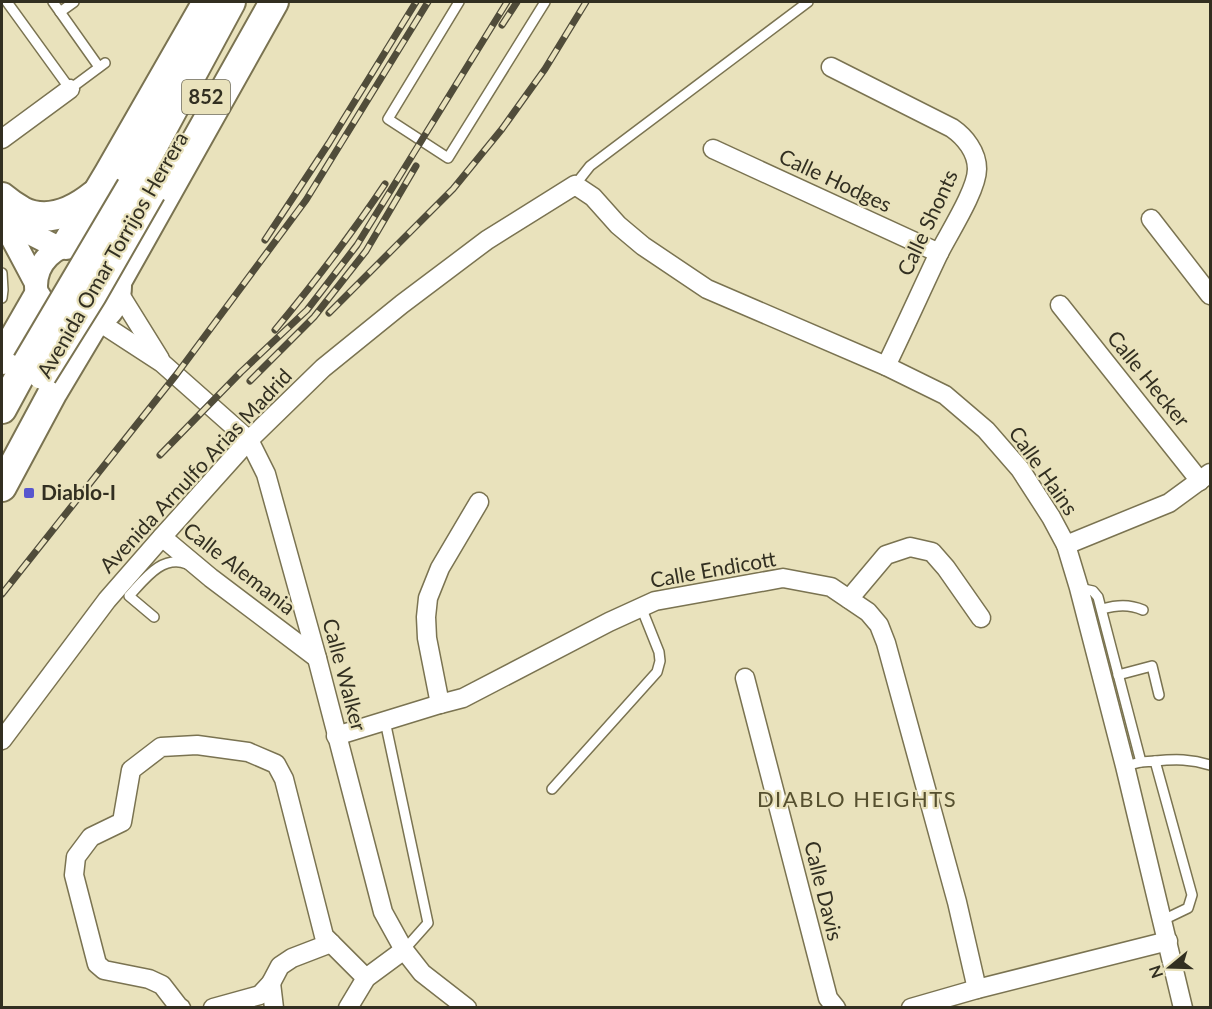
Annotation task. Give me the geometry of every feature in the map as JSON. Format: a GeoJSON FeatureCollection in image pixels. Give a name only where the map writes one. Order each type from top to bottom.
{"type":"FeatureCollection","features":[{"type":"Feature","properties":{"kind":"main road"},"geometry":{"type":"LineString","coordinates":[[119,286],[130,189],[207,2]]}},
{"type":"Feature","properties":{"kind":"main road","name":"Avenida Omar Torrijos Herrera"},"geometry":{"type":"LineString","coordinates":[[2,409],[25,370],[92,295],[130,189],[231,2]]}},
{"type":"Feature","properties":{"kind":"main road","name":"Avenida Omar Torrijos Herrera"},"geometry":{"type":"LineString","coordinates":[[130,189],[261,2]]}},
{"type":"Feature","properties":{"kind":"main road"},"geometry":{"type":"LineString","coordinates":[[62,247],[130,189],[274,2]]}},
{"type":"Feature","properties":{"kind":"main road"},"geometry":{"type":"LineString","coordinates":[[2,198],[23,211],[46,216],[70,211],[130,189]]}},
{"type":"Feature","properties":{"kind":"main road"},"geometry":{"type":"LineString","coordinates":[[2,487],[25,370],[37,291]]}},
{"type":"Feature","properties":{"kind":"main road"},"geometry":{"type":"LineString","coordinates":[[25,370],[96,324]]}},
{"type":"Feature","properties":{"kind":"main road","name":"Avenida Omar Torrijos Herrera"},"geometry":{"type":"LineString","coordinates":[[2,446],[25,370]]}},
{"type":"Feature","properties":{"kind":"street","name":"Calle Shonts"},"geometry":{"type":"LineString","coordinates":[[831,67],[952,128],[960,134],[972,150],[977,169],[975,183],[886,366]]}},
{"type":"Feature","properties":{"kind":"street"},"geometry":{"type":"LineString","coordinates":[[2,139],[70,89]]}},
{"type":"Feature","properties":{"kind":"street","name":"Calle Hodges"},"geometry":{"type":"LineString","coordinates":[[713,149],[939,253]]}},
{"type":"Feature","properties":{"kind":"street","name":"Calle Hains"},"geometry":{"type":"LineString","coordinates":[[575,185],[593,197],[618,225],[643,246],[707,288],[886,366],[945,395],[986,430],[1030,483],[1066,545],[1133,764],[1163,920],[1183,1008]]}},
{"type":"Feature","properties":{"kind":"street","name":"Avenida Arnulfo Arias Madrid"},"geometry":{"type":"LineString","coordinates":[[2,740],[108,600],[162,537],[249,440],[323,368],[402,304],[487,240],[575,185]]}},
{"type":"Feature","properties":{"kind":"street"},"geometry":{"type":"LineString","coordinates":[[2,219],[62,247]]}},
{"type":"Feature","properties":{"kind":"street"},"geometry":{"type":"LineString","coordinates":[[2,219],[44,310],[53,320],[66,326],[80,328],[96,324],[113,308],[119,286],[112,262],[99,249],[81,244],[62,247],[50,254],[41,264],[37,291]]}},
{"type":"Feature","properties":{"kind":"street"},"geometry":{"type":"LineString","coordinates":[[1151,219],[1210,295]]}},
{"type":"Feature","properties":{"kind":"street","name":"Calle Walker"},"geometry":{"type":"LineString","coordinates":[[119,286],[162,363]]}},
{"type":"Feature","properties":{"kind":"street","name":"Calle Hecker"},"geometry":{"type":"LineString","coordinates":[[1060,305],[1205,477]]}},
{"type":"Feature","properties":{"kind":"street","name":"Calle Walker"},"geometry":{"type":"LineString","coordinates":[[96,324],[162,363],[249,440],[266,474],[317,657],[383,912],[404,950],[423,974],[467,1008]]}},
{"type":"Feature","properties":{"kind":"street"},"geometry":{"type":"LineString","coordinates":[[1066,545],[1169,503],[1205,477]]}},
{"type":"Feature","properties":{"kind":"street"},"geometry":{"type":"LineString","coordinates":[[440,704],[427,638],[428,598],[446,558],[479,502]]}},
{"type":"Feature","properties":{"kind":"street","name":"Calle Alemania"},"geometry":{"type":"LineString","coordinates":[[162,537],[201,570],[317,657]]}},
{"type":"Feature","properties":{"kind":"street"},"geometry":{"type":"LineString","coordinates":[[849,599],[886,555],[910,547],[932,552],[981,618]]}},
{"type":"Feature","properties":{"kind":"street","name":"Calle Endicott"},"geometry":{"type":"LineString","coordinates":[[336,736],[463,698],[609,622],[655,601],[783,578],[831,587],[868,612],[879,625],[886,643],[957,902],[977,989]]}},
{"type":"Feature","properties":{"kind":"street","name":"Calle Davis"},"geometry":{"type":"LineString","coordinates":[[745,678],[828,998],[836,1008]]}},
{"type":"Feature","properties":{"kind":"street"},"geometry":{"type":"LineString","coordinates":[[181,1008],[162,985],[148,979],[104,970],[97,964],[74,875],[76,857],[91,837],[122,822],[130,771],[161,747],[197,745],[248,752],[276,764],[284,779],[324,936],[366,978]]}},
{"type":"Feature","properties":{"kind":"street"},"geometry":{"type":"LineString","coordinates":[[911,1008],[1168,941]]}},
{"type":"Feature","properties":{"kind":"street"},"geometry":{"type":"LineString","coordinates":[[213,1008],[260,995],[271,983],[280,966],[292,958],[331,943]]}},
{"type":"Feature","properties":{"kind":"street"},"geometry":{"type":"LineString","coordinates":[[348,1008],[366,978],[404,950]]}},
{"type":"Feature","properties":{"kind":"street"},"geometry":{"type":"LineString","coordinates":[[271,983],[274,1008]]}},
{"type":"Feature","properties":{"kind":"lane"},"geometry":{"type":"LineString","coordinates":[[7,2],[70,89],[102,65],[53,2]]}},
{"type":"Feature","properties":{"kind":"lane"},"geometry":{"type":"LineString","coordinates":[[60,12],[74,2]]}},
{"type":"Feature","properties":{"kind":"lane"},"geometry":{"type":"LineString","coordinates":[[459,2],[388,119],[448,158],[545,2]]}},
{"type":"Feature","properties":{"kind":"lane"},"geometry":{"type":"LineString","coordinates":[[575,185],[590,166],[808,2]]}},
{"type":"Feature","properties":{"kind":"lane"},"geometry":{"type":"LineString","coordinates":[[2,273],[2,298]]}},
{"type":"Feature","properties":{"kind":"lane"},"geometry":{"type":"LineString","coordinates":[[154,617],[129,596],[154,569],[167,562],[182,562],[201,570]]}},
{"type":"Feature","properties":{"kind":"lane"},"geometry":{"type":"LineString","coordinates":[[1079,588],[1094,591],[1102,609],[1118,675],[1133,764],[1176,759],[1196,760],[1210,765]]}},
{"type":"Feature","properties":{"kind":"lane"},"geometry":{"type":"LineString","coordinates":[[1102,609],[1115,605],[1127,605],[1143,610]]}},
{"type":"Feature","properties":{"kind":"lane"},"geometry":{"type":"LineString","coordinates":[[552,789],[657,672],[660,661],[659,652],[641,607]]}},
{"type":"Feature","properties":{"kind":"lane"},"geometry":{"type":"LineString","coordinates":[[1118,675],[1152,666],[1160,695]]}},
{"type":"Feature","properties":{"kind":"lane"},"geometry":{"type":"LineString","coordinates":[[385,721],[428,923],[404,950]]}},
{"type":"Feature","properties":{"kind":"lane"},"geometry":{"type":"LineString","coordinates":[[1155,761],[1192,895],[1188,908],[1163,920]]}},
{"type":"Feature","properties":{"kind":"railway"},"geometry":{"type":"LineString","coordinates":[[265,240],[329,143],[416,2]]}},
{"type":"Feature","properties":{"kind":"railway"},"geometry":{"type":"LineString","coordinates":[[2,594],[176,375],[306,200],[428,2]]}},
{"type":"Feature","properties":{"kind":"railway"},"geometry":{"type":"LineString","coordinates":[[160,455],[241,372],[307,310],[357,245],[507,2]]}},
{"type":"Feature","properties":{"kind":"railway"},"geometry":{"type":"LineString","coordinates":[[502,25],[517,2]]}},
{"type":"Feature","properties":{"kind":"railway"},"geometry":{"type":"LineString","coordinates":[[329,313],[453,189],[502,129],[545,69],[586,2]]}},
{"type":"Feature","properties":{"kind":"railway"},"geometry":{"type":"LineString","coordinates":[[250,381],[314,317],[366,251],[416,166]]}},
{"type":"Feature","properties":{"kind":"railway"},"geometry":{"type":"LineString","coordinates":[[275,330],[332,258],[385,184]]}},
{"type":"Feature","properties":{"kind":"place","name":"Diablo-I"},"geometry":{"type":"Point","coordinates":[29,493]}},
{"type":"Feature","properties":{"kind":"district","name":"DIABLO HEIGHTS"},"geometry":{"type":"Point","coordinates":[857,799]}}]}
